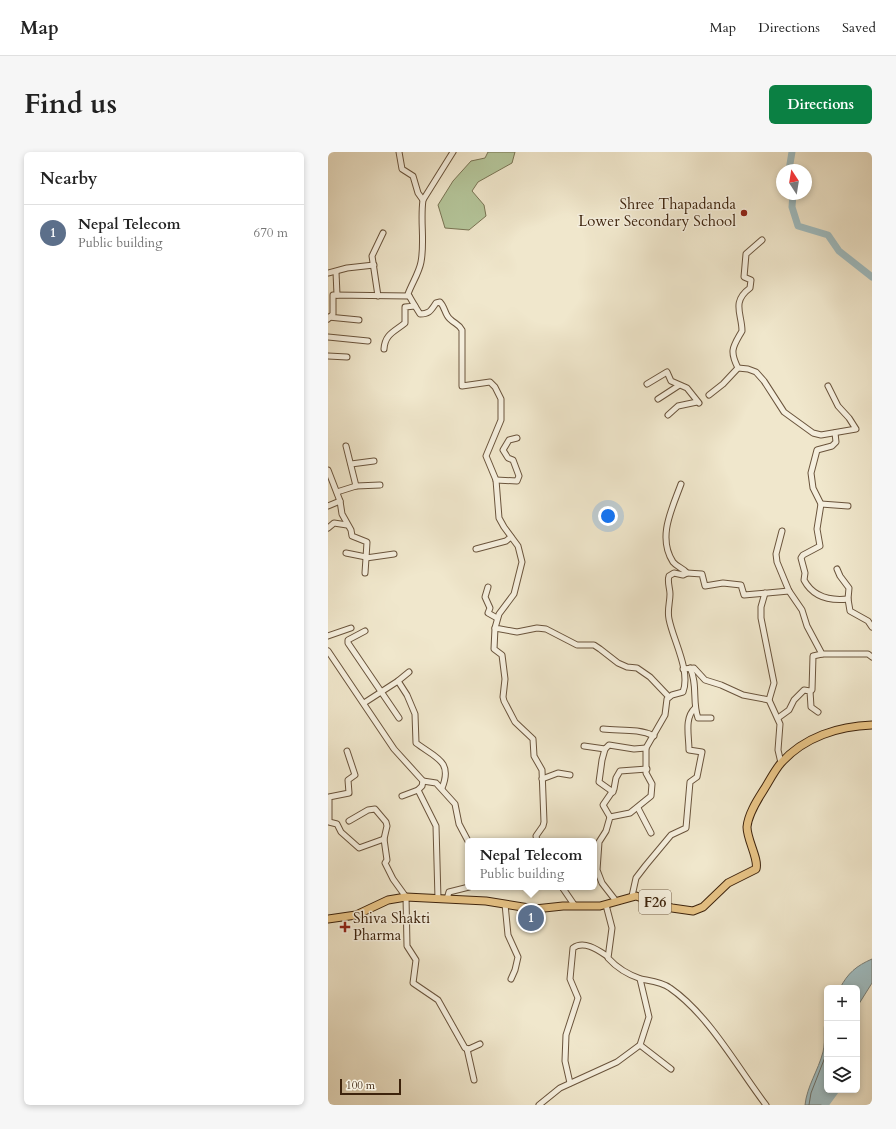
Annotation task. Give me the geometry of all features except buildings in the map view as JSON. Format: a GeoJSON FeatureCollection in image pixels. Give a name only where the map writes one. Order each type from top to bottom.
{"type":"FeatureCollection","features":[{"type":"Feature","properties":{"kind":"main road","name":"F26"},"geometry":{"type":"LineString","coordinates":[[328,919],[356,915],[388,900],[406,897],[486,900],[535,909],[606,905],[632,896],[642,897],[672,908],[693,911],[703,907],[728,883],[754,871],[757,865],[748,835],[749,817],[756,802],[781,763],[804,745],[826,733],[848,727],[872,725]]}},
{"type":"Feature","properties":{"kind":"street"},"geometry":{"type":"LineString","coordinates":[[399,152],[402,169],[412,176],[423,200]]}},
{"type":"Feature","properties":{"kind":"street"},"geometry":{"type":"LineString","coordinates":[[453,152],[423,200],[421,216],[424,238],[422,258],[409,296],[420,314],[426,314],[432,310],[436,303],[440,302],[443,304],[449,318],[458,323],[462,330],[462,386],[490,382],[500,396],[501,423],[486,456],[496,480],[499,518],[520,550],[522,566],[512,598],[498,618],[495,628],[494,649],[502,655],[505,679],[503,697],[515,722],[533,739],[534,756],[542,770],[544,824],[536,836],[536,838]]}},
{"type":"Feature","properties":{"kind":"street"},"geometry":{"type":"LineString","coordinates":[[378,296],[372,256],[383,234]]}},
{"type":"Feature","properties":{"kind":"street"},"geometry":{"type":"LineString","coordinates":[[738,368],[733,354],[734,343],[742,331],[738,307],[744,292],[750,288],[751,280],[744,277],[745,258],[746,254],[762,240]]}},
{"type":"Feature","properties":{"kind":"street"},"geometry":{"type":"LineString","coordinates":[[328,274],[348,268],[374,265]]}},
{"type":"Feature","properties":{"kind":"street"},"geometry":{"type":"LineString","coordinates":[[336,272],[337,295]]}},
{"type":"Feature","properties":{"kind":"street"},"geometry":{"type":"LineString","coordinates":[[329,318],[333,314],[333,295],[409,296]]}},
{"type":"Feature","properties":{"kind":"street"},"geometry":{"type":"LineString","coordinates":[[384,349],[388,334],[405,323],[405,307],[414,306]]}},
{"type":"Feature","properties":{"kind":"street"},"geometry":{"type":"LineString","coordinates":[[329,318],[359,320]]}},
{"type":"Feature","properties":{"kind":"street"},"geometry":{"type":"LineString","coordinates":[[328,337],[368,341]]}},
{"type":"Feature","properties":{"kind":"street"},"geometry":{"type":"LineString","coordinates":[[328,356],[347,357]]}},
{"type":"Feature","properties":{"kind":"street"},"geometry":{"type":"LineString","coordinates":[[708,395],[723,384],[738,368]]}},
{"type":"Feature","properties":{"kind":"street"},"geometry":{"type":"LineString","coordinates":[[738,368],[756,372],[764,381],[784,412],[800,422],[808,430],[819,435],[856,429],[850,418],[838,406],[828,386]]}},
{"type":"Feature","properties":{"kind":"street"},"geometry":{"type":"LineString","coordinates":[[647,384],[667,372],[671,381],[678,386],[687,388],[698,402],[682,404],[668,415]]}},
{"type":"Feature","properties":{"kind":"street"},"geometry":{"type":"LineString","coordinates":[[658,399],[678,386]]}},
{"type":"Feature","properties":{"kind":"street"},"geometry":{"type":"LineString","coordinates":[[835,432],[836,442],[832,446],[817,450],[811,470],[813,488],[821,504],[817,530],[820,546],[802,556],[804,580],[815,594],[835,600],[848,600]]}},
{"type":"Feature","properties":{"kind":"street"},"geometry":{"type":"LineString","coordinates":[[496,480],[517,481],[519,476],[513,460],[508,458],[503,450],[509,440],[517,438]]}},
{"type":"Feature","properties":{"kind":"street"},"geometry":{"type":"LineString","coordinates":[[346,446],[356,486]]}},
{"type":"Feature","properties":{"kind":"street"},"geometry":{"type":"LineString","coordinates":[[351,464],[374,461]]}},
{"type":"Feature","properties":{"kind":"street"},"geometry":{"type":"LineString","coordinates":[[328,470],[340,501],[342,514],[351,530],[352,536],[367,542],[365,573]]}},
{"type":"Feature","properties":{"kind":"street"},"geometry":{"type":"LineString","coordinates":[[682,484],[664,535],[671,559],[675,565],[687,573]]}},
{"type":"Feature","properties":{"kind":"street"},"geometry":{"type":"LineString","coordinates":[[337,492],[356,486],[380,485]]}},
{"type":"Feature","properties":{"kind":"street"},"geometry":{"type":"LineString","coordinates":[[328,506],[340,501]]}},
{"type":"Feature","properties":{"kind":"street"},"geometry":{"type":"LineString","coordinates":[[821,504],[848,506]]}},
{"type":"Feature","properties":{"kind":"street"},"geometry":{"type":"LineString","coordinates":[[328,528],[334,523],[347,525]]}},
{"type":"Feature","properties":{"kind":"street"},"geometry":{"type":"LineString","coordinates":[[782,531],[776,554],[777,562],[789,591],[802,610],[807,626],[822,654]]}},
{"type":"Feature","properties":{"kind":"street"},"geometry":{"type":"LineString","coordinates":[[476,550],[506,541],[511,537]]}},
{"type":"Feature","properties":{"kind":"street"},"geometry":{"type":"LineString","coordinates":[[346,553],[366,557],[394,554]]}},
{"type":"Feature","properties":{"kind":"street"},"geometry":{"type":"LineString","coordinates":[[837,569],[840,576],[849,588],[848,600],[850,611],[868,621],[872,627]]}},
{"type":"Feature","properties":{"kind":"street"},"geometry":{"type":"LineString","coordinates":[[669,697],[683,692],[685,677],[669,618],[669,576],[674,573],[683,575],[687,573],[702,574],[705,586],[723,583],[740,585],[744,595],[789,591]]}},
{"type":"Feature","properties":{"kind":"street"},"geometry":{"type":"LineString","coordinates":[[488,587],[485,597],[490,608],[488,613],[498,618]]}},
{"type":"Feature","properties":{"kind":"street"},"geometry":{"type":"LineString","coordinates":[[765,593],[761,607],[761,618],[775,685],[769,700],[780,724],[778,750],[781,763]]}},
{"type":"Feature","properties":{"kind":"street"},"geometry":{"type":"LineString","coordinates":[[328,636],[350,628]]}},
{"type":"Feature","properties":{"kind":"street"},"geometry":{"type":"LineString","coordinates":[[495,628],[517,632],[537,628],[546,629],[577,645],[594,645],[618,663],[627,667],[637,668],[650,677],[669,697]]}},
{"type":"Feature","properties":{"kind":"street"},"geometry":{"type":"LineString","coordinates":[[365,631],[348,640],[348,643],[399,718]]}},
{"type":"Feature","properties":{"kind":"street"},"geometry":{"type":"LineString","coordinates":[[328,651],[394,749],[423,781],[432,781],[442,788],[455,804],[459,824],[466,838]]}},
{"type":"Feature","properties":{"kind":"street"},"geometry":{"type":"LineString","coordinates":[[818,712],[811,707],[810,691],[812,690],[813,656],[822,654],[868,654],[872,657]]}},
{"type":"Feature","properties":{"kind":"street"},"geometry":{"type":"LineString","coordinates":[[690,668],[694,676],[695,708],[698,718],[711,718]]}},
{"type":"Feature","properties":{"kind":"street"},"geometry":{"type":"LineString","coordinates":[[683,669],[695,669],[705,680],[721,685],[743,695],[769,700]]}},
{"type":"Feature","properties":{"kind":"street"},"geometry":{"type":"LineString","coordinates":[[364,703],[409,672]]}},
{"type":"Feature","properties":{"kind":"street"},"geometry":{"type":"LineString","coordinates":[[398,681],[408,695],[410,706],[415,714],[416,743],[442,763],[446,769],[446,776],[442,788]]}},
{"type":"Feature","properties":{"kind":"street"},"geometry":{"type":"LineString","coordinates":[[778,718],[789,710],[801,691],[810,691]]}},
{"type":"Feature","properties":{"kind":"street"},"geometry":{"type":"LineString","coordinates":[[610,817],[630,813],[648,800],[652,792],[652,784],[647,775],[646,748],[665,715],[669,697]]}},
{"type":"Feature","properties":{"kind":"street"},"geometry":{"type":"LineString","coordinates":[[632,896],[636,878],[646,865],[671,835],[686,828],[690,782],[697,777],[702,752],[689,750],[688,720],[690,713],[695,708]]}},
{"type":"Feature","properties":{"kind":"street"},"geometry":{"type":"LineString","coordinates":[[603,729],[629,730],[647,733],[654,736]]}},
{"type":"Feature","properties":{"kind":"street"},"geometry":{"type":"LineString","coordinates":[[613,792],[599,782],[602,760],[605,749],[608,745],[634,749],[646,748]]}},
{"type":"Feature","properties":{"kind":"street"},"geometry":{"type":"LineString","coordinates":[[584,746],[605,749]]}},
{"type":"Feature","properties":{"kind":"street"},"geometry":{"type":"LineString","coordinates":[[347,752],[355,775],[348,780],[349,793],[329,797],[329,822],[337,824],[342,832],[359,848],[384,839]]}},
{"type":"Feature","properties":{"kind":"street"},"geometry":{"type":"LineString","coordinates":[[616,902],[602,883],[597,870],[599,842],[606,832],[610,817],[603,805],[613,792],[616,778],[620,770],[647,769]]}},
{"type":"Feature","properties":{"kind":"street"},"geometry":{"type":"LineString","coordinates":[[542,779],[558,774],[570,775]]}},
{"type":"Feature","properties":{"kind":"street"},"geometry":{"type":"LineString","coordinates":[[402,796],[418,790],[422,786],[423,781]]}},
{"type":"Feature","properties":{"kind":"street"},"geometry":{"type":"LineString","coordinates":[[418,790],[436,826],[438,899]]}},
{"type":"Feature","properties":{"kind":"street"},"geometry":{"type":"LineString","coordinates":[[638,808],[651,833]]}},
{"type":"Feature","properties":{"kind":"street"},"geometry":{"type":"LineString","coordinates":[[349,821],[368,810],[375,809],[386,822],[384,839],[387,860],[385,863],[406,897],[407,946],[416,960],[413,983],[438,1000],[463,1046],[467,1049],[474,1080]]}},
{"type":"Feature","properties":{"kind":"street"},"geometry":{"type":"LineString","coordinates":[[447,899],[449,892],[465,888]]}},
{"type":"Feature","properties":{"kind":"street"},"geometry":{"type":"LineString","coordinates":[[564,890],[575,906]]}},
{"type":"Feature","properties":{"kind":"street"},"geometry":{"type":"LineString","coordinates":[[504,904],[508,935],[518,957],[511,979]]}},
{"type":"Feature","properties":{"kind":"street"},"geometry":{"type":"LineString","coordinates":[[606,905],[612,928],[608,956]]}},
{"type":"Feature","properties":{"kind":"street"},"geometry":{"type":"LineString","coordinates":[[570,1083],[565,1061],[566,1035],[578,998],[570,979],[571,952],[573,948],[581,945],[596,949],[608,956],[616,966],[640,978],[666,985],[682,997],[717,1036],[754,1091],[766,1105]]}},
{"type":"Feature","properties":{"kind":"street"},"geometry":{"type":"LineString","coordinates":[[539,1105],[560,1088],[617,1062],[640,1045],[649,1017],[640,978]]}},
{"type":"Feature","properties":{"kind":"street"},"geometry":{"type":"LineString","coordinates":[[467,1049],[480,1044]]}},
{"type":"Feature","properties":{"kind":"street"},"geometry":{"type":"LineString","coordinates":[[640,1045],[671,1069]]}},
{"type":"Feature","properties":{"kind":"green space"},"geometry":{"type":"Polygon","coordinates":[[[488,152],[515,152],[512,163],[478,182],[472,191],[484,205],[486,216],[469,230],[445,228],[438,205],[453,181],[471,161],[485,158],[488,152]]]}},
{"type":"Feature","properties":{"kind":"water"},"geometry":{"type":"Polygon","coordinates":[[[872,959],[872,983],[860,1002],[860,985],[842,985],[853,970],[872,959]]]}},
{"type":"Feature","properties":{"kind":"water"},"geometry":{"type":"Polygon","coordinates":[[[824,1042],[824,1093],[830,1093],[828,1105],[805,1105],[808,1091],[823,1052],[824,1042]]]}},
{"type":"Feature","properties":{"kind":"waterway"},"geometry":{"type":"LineString","coordinates":[[790,164],[792,152]]}},
{"type":"Feature","properties":{"kind":"waterway"},"geometry":{"type":"LineString","coordinates":[[793,200],[792,207],[798,226],[828,235],[839,251],[872,277]]}},
{"type":"Feature","properties":{"kind":"waterway"},"geometry":{"type":"LineString","coordinates":[[825,1105],[834,1093]]}},
{"type":"Feature","properties":{"kind":"place","name":"Shree Thapadanda Lower Secondary School"},"geometry":{"type":"Point","coordinates":[744,213]}},
{"type":"Feature","properties":{"kind":"place","name":"Nepal Telecom"},"geometry":{"type":"Point","coordinates":[531,918]}},
{"type":"Feature","properties":{"kind":"place","name":"Shiva Shakti Pharma"},"geometry":{"type":"Point","coordinates":[345,927]}}]}
